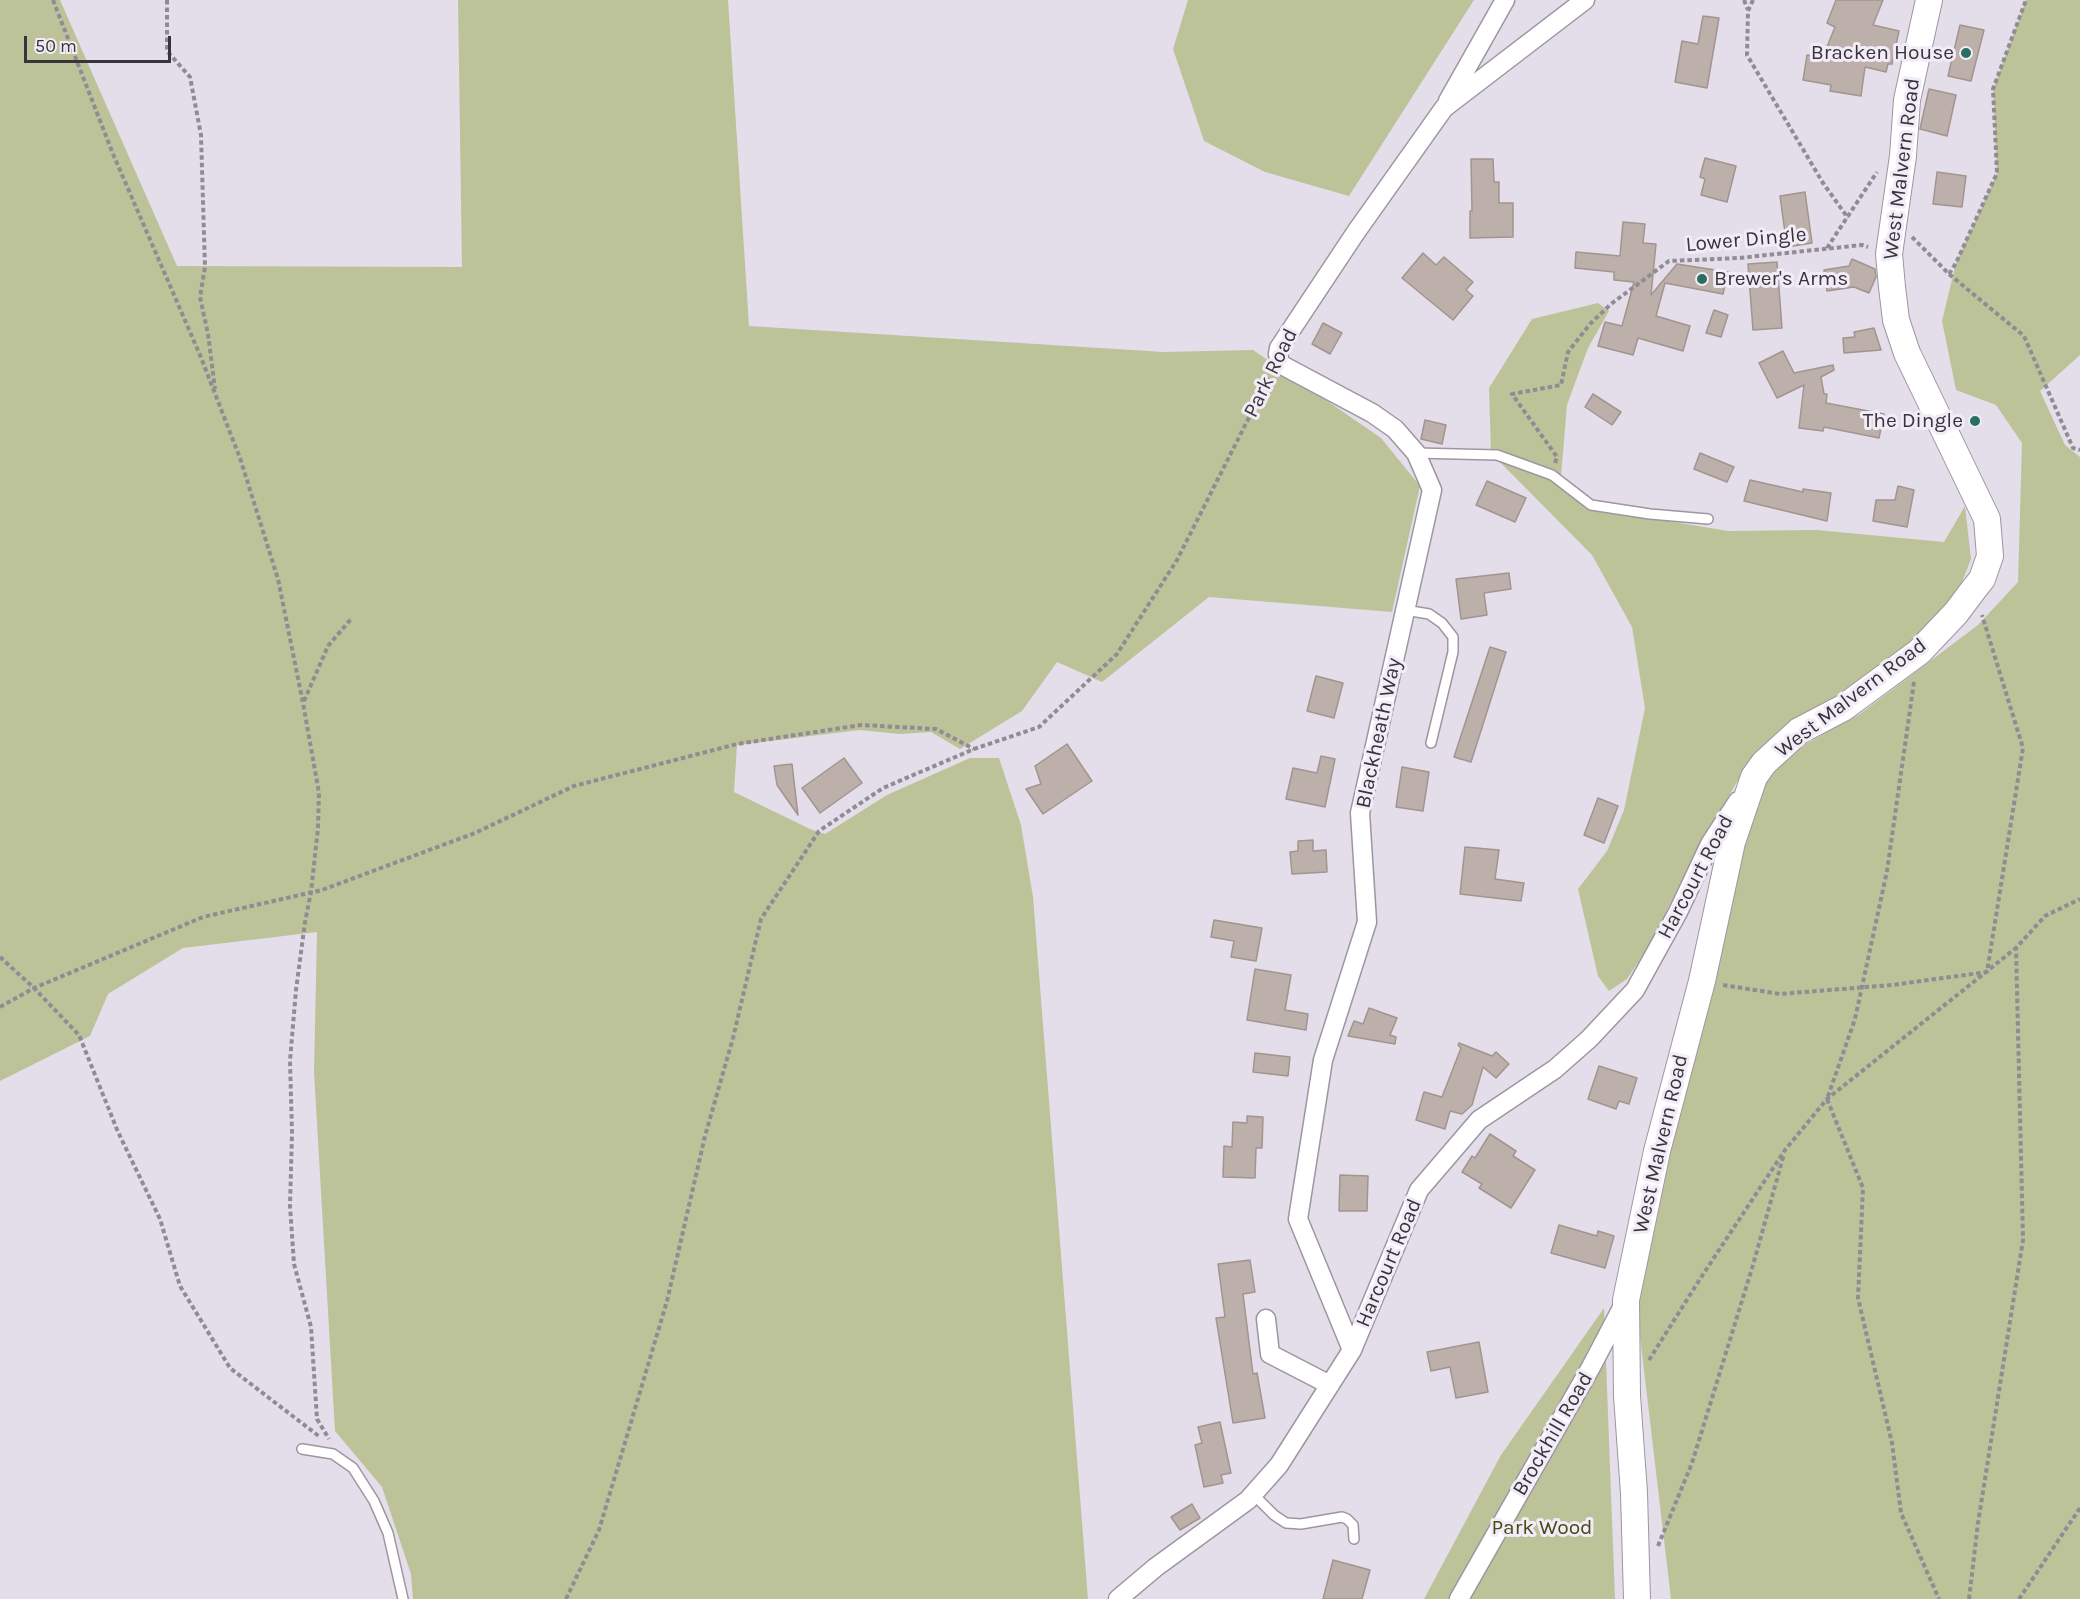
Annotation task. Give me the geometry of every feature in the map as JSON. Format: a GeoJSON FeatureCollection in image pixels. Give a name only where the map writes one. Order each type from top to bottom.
{"type":"FeatureCollection","features":[{"type":"Feature","properties":{"kind":"main road","name":"West Malvern Road"},"geometry":{"type":"LineString","coordinates":[[1637,1599],[1635,1505],[1627,1396],[1626,1300],[1657,1151],[1702,981],[1732,842],[1754,777],[1764,763],[1799,731],[1843,708],[1919,652],[1956,613],[1982,579],[1990,556],[1987,519],[1907,353],[1896,320],[1889,254],[1903,156],[1907,100],[1929,0]]}},
{"type":"Feature","properties":{"kind":"street"},"geometry":{"type":"LineString","coordinates":[[1444,108],[1505,0]]}},
{"type":"Feature","properties":{"kind":"street","name":"Park Road"},"geometry":{"type":"LineString","coordinates":[[1279,358],[1279,348],[1356,232],[1444,108],[1585,0]]}},
{"type":"Feature","properties":{"kind":"street","name":"Blackheath Way"},"geometry":{"type":"LineString","coordinates":[[1279,358],[1280,364],[1372,413],[1395,429],[1416,453],[1432,490],[1360,813],[1367,922],[1323,1060],[1298,1219],[1352,1350]]}},
{"type":"Feature","properties":{"kind":"street","name":"Harcourt Road"},"geometry":{"type":"LineString","coordinates":[[1118,1599],[1156,1567],[1248,1500],[1279,1465],[1352,1350],[1419,1191],[1479,1120],[1555,1069],[1589,1039],[1635,990],[1678,912],[1710,844],[1754,777]]}},
{"type":"Feature","properties":{"kind":"street","name":"Brockhill Road"},"geometry":{"type":"LineString","coordinates":[[1459,1599],[1591,1367],[1626,1300]]}},
{"type":"Feature","properties":{"kind":"street"},"geometry":{"type":"LineString","coordinates":[[1266,1319],[1270,1354],[1330,1385]]}},
{"type":"Feature","properties":{"kind":"lane"},"geometry":{"type":"LineString","coordinates":[[1416,453],[1497,456],[1552,475],[1590,505],[1650,514],[1708,519]]}},
{"type":"Feature","properties":{"kind":"lane"},"geometry":{"type":"LineString","coordinates":[[1405,610],[1429,614],[1442,623],[1452,637],[1453,652],[1431,742]]}},
{"type":"Feature","properties":{"kind":"lane"},"geometry":{"type":"LineString","coordinates":[[302,1449],[333,1450],[353,1468],[374,1501],[388,1533],[399,1573],[403,1599]]}},
{"type":"Feature","properties":{"kind":"lane"},"geometry":{"type":"LineString","coordinates":[[1253,1494],[1274,1515],[1286,1523],[1301,1524],[1341,1517],[1347,1519],[1353,1525],[1354,1539]]}},
{"type":"Feature","properties":{"kind":"path"},"geometry":{"type":"LineString","coordinates":[[53,0],[113,154],[240,458],[278,579],[303,703],[319,793],[318,828],[311,892],[304,922],[290,1061],[292,1133],[290,1206],[294,1264],[311,1327],[317,1419],[333,1450]]}},
{"type":"Feature","properties":{"kind":"path"},"geometry":{"type":"LineString","coordinates":[[167,0],[167,51],[190,76],[201,135],[205,267],[200,297],[208,334],[216,396]]}},
{"type":"Feature","properties":{"kind":"path"},"geometry":{"type":"LineString","coordinates":[[1744,0],[1748,11],[1747,55],[1823,183],[1848,218]]}},
{"type":"Feature","properties":{"kind":"path"},"geometry":{"type":"LineString","coordinates":[[1748,11],[1754,0]]}},
{"type":"Feature","properties":{"kind":"path"},"geometry":{"type":"LineString","coordinates":[[1949,274],[1997,173],[1993,89],[2026,0]]}},
{"type":"Feature","properties":{"kind":"path","name":"Lower Dingle"},"geometry":{"type":"LineString","coordinates":[[1552,475],[1557,457],[1512,394],[1561,386],[1568,352],[1590,324],[1611,304],[1669,261],[1739,258],[1826,249],[1879,169]]}},
{"type":"Feature","properties":{"kind":"path"},"geometry":{"type":"LineString","coordinates":[[1893,221],[1949,274],[2024,336],[2073,448],[2080,450]]}},
{"type":"Feature","properties":{"kind":"path"},"geometry":{"type":"LineString","coordinates":[[1826,249],[1862,245],[1872,249]]}},
{"type":"Feature","properties":{"kind":"path","name":"Park Road"},"geometry":{"type":"LineString","coordinates":[[566,1599],[599,1530],[664,1313],[705,1136],[733,1038],[761,919],[819,831],[883,788],[974,749],[1040,727],[1117,654],[1177,560],[1279,358]]}},
{"type":"Feature","properties":{"kind":"path"},"geometry":{"type":"LineString","coordinates":[[1974,589],[2023,748],[1987,972]]}},
{"type":"Feature","properties":{"kind":"path"},"geometry":{"type":"LineString","coordinates":[[303,703],[328,646],[351,619]]}},
{"type":"Feature","properties":{"kind":"path"},"geometry":{"type":"LineString","coordinates":[[1919,652],[1887,871],[1855,1019],[1827,1100],[1863,1188],[1858,1298],[1892,1443],[1901,1513],[1939,1599]]}},
{"type":"Feature","properties":{"kind":"path"},"geometry":{"type":"LineString","coordinates":[[0,1007],[34,988],[203,917],[322,890],[475,833],[574,786],[737,744],[861,725],[936,729],[974,749]]}},
{"type":"Feature","properties":{"kind":"path"},"geometry":{"type":"LineString","coordinates":[[1645,1367],[1785,1150],[1827,1100],[2016,948],[2045,916],[2080,899]]}},
{"type":"Feature","properties":{"kind":"path"},"geometry":{"type":"LineString","coordinates":[[1969,1599],[1978,1523],[2024,1240],[2016,948]]}},
{"type":"Feature","properties":{"kind":"path"},"geometry":{"type":"LineString","coordinates":[[0,957],[34,988],[79,1035],[118,1132],[160,1219],[180,1286],[230,1368],[333,1450]]}},
{"type":"Feature","properties":{"kind":"path"},"geometry":{"type":"LineString","coordinates":[[1702,981],[1780,994],[1892,985],[1987,972]]}},
{"type":"Feature","properties":{"kind":"path"},"geometry":{"type":"LineString","coordinates":[[1654,1556],[1692,1463],[1753,1265],[1785,1150]]}},
{"type":"Feature","properties":{"kind":"path"},"geometry":{"type":"LineString","coordinates":[[2019,1599],[2080,1508]]}},
{"type":"Feature","properties":{"kind":"green space"},"geometry":{"type":"Polygon","coordinates":[[[0,0],[60,0],[177,266],[462,267],[458,0],[728,0],[749,326],[1164,352],[1253,350],[1381,438],[1420,486],[1392,612],[1209,597],[1102,682],[1057,662],[1022,711],[960,749],[931,732],[900,734],[860,730],[737,745],[734,792],[825,834],[887,795],[970,758],[999,758],[1021,825],[1033,897],[1088,1599],[413,1599],[411,1574],[382,1487],[335,1431],[314,1072],[317,932],[183,948],[108,994],[90,1036],[0,1081],[0,0]]]}},
{"type":"Feature","properties":{"kind":"green space"},"geometry":{"type":"Polygon","coordinates":[[[1188,0],[1474,0],[1349,196],[1265,172],[1204,141],[1173,49],[1188,0]]]}},
{"type":"Feature","properties":{"kind":"green space"},"geometry":{"type":"Polygon","coordinates":[[[2026,0],[2080,0],[2080,355],[2040,391],[2065,445],[2080,457],[2080,1599],[1671,1599],[1637,1311],[1697,1027],[1753,807],[1777,760],[1860,714],[1978,625],[2018,582],[2022,443],[1996,405],[1956,390],[1942,321],[1956,263],[1997,173],[1993,89],[2026,0]]]}},
{"type":"Feature","properties":{"kind":"green space"},"geometry":{"type":"Polygon","coordinates":[[[1598,303],[1609,311],[1588,348],[1567,405],[1561,476],[1590,508],[1728,531],[1817,530],[1944,542],[1965,506],[1971,559],[1960,587],[1909,648],[1805,718],[1746,767],[1697,849],[1651,943],[1627,979],[1609,991],[1598,976],[1578,889],[1607,851],[1624,810],[1645,708],[1632,627],[1592,555],[1491,453],[1489,388],[1532,319],[1598,303]]]}},
{"type":"Feature","properties":{"kind":"green space","name":"Park Wood"},"geometry":{"type":"Polygon","coordinates":[[[1604,1308],[1615,1599],[1424,1599],[1501,1455],[1604,1308]]]}},
{"type":"Feature","properties":{"kind":"building"},"geometry":{"type":"Polygon","coordinates":[[[1836,0],[1883,0],[1873,25],[1899,31],[1892,64],[1888,64],[1886,72],[1865,67],[1861,96],[1830,91],[1831,85],[1803,80],[1807,55],[1823,57],[1835,27],[1827,23],[1836,0]]]}},
{"type":"Feature","properties":{"kind":"building"},"geometry":{"type":"Polygon","coordinates":[[[1703,16],[1719,18],[1707,88],[1675,82],[1682,41],[1698,44],[1703,16]]]}},
{"type":"Feature","properties":{"kind":"building","name":"Bracken House"},"geometry":{"type":"Polygon","coordinates":[[[1960,25],[1984,30],[1971,81],[1948,76],[1960,25]]]}},
{"type":"Feature","properties":{"kind":"building"},"geometry":{"type":"Polygon","coordinates":[[[1929,89],[1956,95],[1947,136],[1920,129],[1929,89]]]}},
{"type":"Feature","properties":{"kind":"building"},"geometry":{"type":"Polygon","coordinates":[[[1705,158],[1736,166],[1727,202],[1701,195],[1705,179],[1700,177],[1705,158]]]}},
{"type":"Feature","properties":{"kind":"building"},"geometry":{"type":"Polygon","coordinates":[[[1471,159],[1493,159],[1494,182],[1499,182],[1499,203],[1513,203],[1513,237],[1470,238],[1471,159]]]}},
{"type":"Feature","properties":{"kind":"building"},"geometry":{"type":"Polygon","coordinates":[[[1937,172],[1966,176],[1962,207],[1933,204],[1937,172]]]}},
{"type":"Feature","properties":{"kind":"building"},"geometry":{"type":"Polygon","coordinates":[[[1805,192],[1812,243],[1787,247],[1780,196],[1805,192]]]}},
{"type":"Feature","properties":{"kind":"building"},"geometry":{"type":"Polygon","coordinates":[[[1623,222],[1645,224],[1643,243],[1656,244],[1651,295],[1677,264],[1728,272],[1723,294],[1665,283],[1656,316],[1690,326],[1683,351],[1638,338],[1633,355],[1598,346],[1605,322],[1622,326],[1634,282],[1614,280],[1614,272],[1575,268],[1576,252],[1620,256],[1623,222]]]}},
{"type":"Feature","properties":{"kind":"building"},"geometry":{"type":"Polygon","coordinates":[[[1423,253],[1436,265],[1444,257],[1473,282],[1466,290],[1473,296],[1453,320],[1402,278],[1423,253]]]}},
{"type":"Feature","properties":{"kind":"building"},"geometry":{"type":"Polygon","coordinates":[[[1852,259],[1875,269],[1876,277],[1869,293],[1854,287],[1827,291],[1824,270],[1849,266],[1852,259]]]}},
{"type":"Feature","properties":{"kind":"building"},"geometry":{"type":"Polygon","coordinates":[[[1777,262],[1782,328],[1753,330],[1748,264],[1777,262]]]}},
{"type":"Feature","properties":{"kind":"building"},"geometry":{"type":"Polygon","coordinates":[[[1714,310],[1728,315],[1721,337],[1706,333],[1714,310]]]}},
{"type":"Feature","properties":{"kind":"building"},"geometry":{"type":"Polygon","coordinates":[[[1323,323],[1342,333],[1330,354],[1312,344],[1323,323]]]}},
{"type":"Feature","properties":{"kind":"building"},"geometry":{"type":"Polygon","coordinates":[[[1874,328],[1881,350],[1844,353],[1843,338],[1855,337],[1854,332],[1874,328]]]}},
{"type":"Feature","properties":{"kind":"building"},"geometry":{"type":"Polygon","coordinates":[[[1783,351],[1794,373],[1833,365],[1834,370],[1821,377],[1824,394],[1827,394],[1826,403],[1884,414],[1879,438],[1824,427],[1823,431],[1799,428],[1804,385],[1777,398],[1759,363],[1783,351]]]}},
{"type":"Feature","properties":{"kind":"building"},"geometry":{"type":"Polygon","coordinates":[[[1593,394],[1621,412],[1612,425],[1585,407],[1593,394]]]}},
{"type":"Feature","properties":{"kind":"building"},"geometry":{"type":"Polygon","coordinates":[[[1425,420],[1446,425],[1442,444],[1421,439],[1425,420]]]}},
{"type":"Feature","properties":{"kind":"building"},"geometry":{"type":"Polygon","coordinates":[[[1700,453],[1734,467],[1727,482],[1694,469],[1700,453]]]}},
{"type":"Feature","properties":{"kind":"building"},"geometry":{"type":"Polygon","coordinates":[[[1750,480],[1803,492],[1803,489],[1831,493],[1827,521],[1744,501],[1750,480]]]}},
{"type":"Feature","properties":{"kind":"building"},"geometry":{"type":"Polygon","coordinates":[[[1487,481],[1526,498],[1515,522],[1476,505],[1487,481]]]}},
{"type":"Feature","properties":{"kind":"building"},"geometry":{"type":"Polygon","coordinates":[[[1898,486],[1914,490],[1907,527],[1873,521],[1876,500],[1895,500],[1898,486]]]}},
{"type":"Feature","properties":{"kind":"building"},"geometry":{"type":"Polygon","coordinates":[[[1509,573],[1511,589],[1484,593],[1487,615],[1461,619],[1456,579],[1509,573]]]}},
{"type":"Feature","properties":{"kind":"building"},"geometry":{"type":"Polygon","coordinates":[[[1490,647],[1506,652],[1471,762],[1454,757],[1490,647]]]}},
{"type":"Feature","properties":{"kind":"building"},"geometry":{"type":"Polygon","coordinates":[[[1316,676],[1343,683],[1334,718],[1307,711],[1316,676]]]}},
{"type":"Feature","properties":{"kind":"building"},"geometry":{"type":"Polygon","coordinates":[[[1067,744],[1092,781],[1043,814],[1026,789],[1041,784],[1035,766],[1067,744]]]}},
{"type":"Feature","properties":{"kind":"building"},"geometry":{"type":"Polygon","coordinates":[[[1321,756],[1335,759],[1325,807],[1286,799],[1293,768],[1317,773],[1321,756]]]}},
{"type":"Feature","properties":{"kind":"building"},"geometry":{"type":"Polygon","coordinates":[[[844,758],[862,783],[820,813],[802,788],[844,758]]]}},
{"type":"Feature","properties":{"kind":"building"},"geometry":{"type":"Polygon","coordinates":[[[792,764],[798,815],[777,785],[774,766],[792,764]]]}},
{"type":"Feature","properties":{"kind":"building"},"geometry":{"type":"Polygon","coordinates":[[[1402,767],[1429,772],[1423,811],[1396,807],[1402,767]]]}},
{"type":"Feature","properties":{"kind":"building"},"geometry":{"type":"Polygon","coordinates":[[[1598,798],[1618,806],[1604,843],[1584,835],[1598,798]]]}},
{"type":"Feature","properties":{"kind":"building"},"geometry":{"type":"Polygon","coordinates":[[[1313,840],[1313,851],[1326,850],[1327,872],[1292,874],[1290,852],[1298,851],[1298,841],[1313,840]]]}},
{"type":"Feature","properties":{"kind":"building"},"geometry":{"type":"Polygon","coordinates":[[[1465,847],[1499,850],[1495,879],[1524,883],[1521,901],[1460,894],[1465,847]]]}},
{"type":"Feature","properties":{"kind":"building"},"geometry":{"type":"Polygon","coordinates":[[[1214,920],[1262,928],[1256,961],[1231,957],[1234,941],[1211,937],[1214,920]]]}},
{"type":"Feature","properties":{"kind":"building"},"geometry":{"type":"Polygon","coordinates":[[[1255,969],[1291,975],[1285,1010],[1308,1014],[1306,1030],[1247,1020],[1255,969]]]}},
{"type":"Feature","properties":{"kind":"building"},"geometry":{"type":"Polygon","coordinates":[[[1369,1008],[1397,1018],[1390,1035],[1396,1037],[1395,1044],[1348,1036],[1354,1021],[1363,1024],[1369,1008]]]}},
{"type":"Feature","properties":{"kind":"building"},"geometry":{"type":"Polygon","coordinates":[[[1459,1043],[1492,1056],[1496,1052],[1509,1064],[1496,1078],[1483,1067],[1472,1105],[1462,1114],[1450,1111],[1445,1129],[1416,1120],[1424,1092],[1442,1097],[1461,1048],[1459,1043]]]}},
{"type":"Feature","properties":{"kind":"building"},"geometry":{"type":"Polygon","coordinates":[[[1255,1053],[1290,1057],[1288,1076],[1253,1072],[1255,1053]]]}},
{"type":"Feature","properties":{"kind":"building"},"geometry":{"type":"Polygon","coordinates":[[[1599,1066],[1637,1078],[1629,1104],[1619,1101],[1616,1109],[1588,1099],[1599,1066]]]}},
{"type":"Feature","properties":{"kind":"building"},"geometry":{"type":"Polygon","coordinates":[[[1247,1116],[1263,1117],[1262,1148],[1256,1148],[1255,1178],[1223,1177],[1224,1146],[1232,1147],[1233,1122],[1247,1123],[1247,1116]]]}},
{"type":"Feature","properties":{"kind":"building"},"geometry":{"type":"Polygon","coordinates":[[[1490,1134],[1516,1151],[1513,1156],[1535,1170],[1511,1208],[1479,1188],[1482,1184],[1462,1172],[1472,1156],[1475,1158],[1490,1134]]]}},
{"type":"Feature","properties":{"kind":"building"},"geometry":{"type":"Polygon","coordinates":[[[1340,1175],[1368,1176],[1367,1211],[1339,1211],[1340,1175]]]}},
{"type":"Feature","properties":{"kind":"building"},"geometry":{"type":"Polygon","coordinates":[[[1559,1225],[1597,1236],[1598,1231],[1614,1236],[1605,1268],[1551,1253],[1559,1225]]]}},
{"type":"Feature","properties":{"kind":"building"},"geometry":{"type":"Polygon","coordinates":[[[1250,1260],[1255,1292],[1243,1294],[1253,1374],[1257,1373],[1265,1418],[1233,1423],[1216,1318],[1225,1317],[1218,1264],[1250,1260]]]}},
{"type":"Feature","properties":{"kind":"building"},"geometry":{"type":"Polygon","coordinates":[[[1479,1342],[1488,1392],[1456,1398],[1450,1367],[1431,1371],[1427,1352],[1479,1342]]]}},
{"type":"Feature","properties":{"kind":"building"},"geometry":{"type":"Polygon","coordinates":[[[1220,1422],[1231,1473],[1221,1475],[1223,1483],[1204,1487],[1195,1445],[1202,1443],[1198,1427],[1220,1422]]]}},
{"type":"Feature","properties":{"kind":"building"},"geometry":{"type":"Polygon","coordinates":[[[1192,1504],[1200,1518],[1180,1530],[1171,1517],[1192,1504]]]}},
{"type":"Feature","properties":{"kind":"building"},"geometry":{"type":"Polygon","coordinates":[[[1333,1560],[1370,1570],[1362,1599],[1323,1599],[1333,1560]]]}},
{"type":"Feature","properties":{"kind":"place","name":"Bracken House"},"geometry":{"type":"Point","coordinates":[1966,53]}},
{"type":"Feature","properties":{"kind":"place","name":"Brewer's Arms"},"geometry":{"type":"Point","coordinates":[1702,279]}},
{"type":"Feature","properties":{"kind":"place","name":"The Dingle"},"geometry":{"type":"Point","coordinates":[1975,421]}}]}
